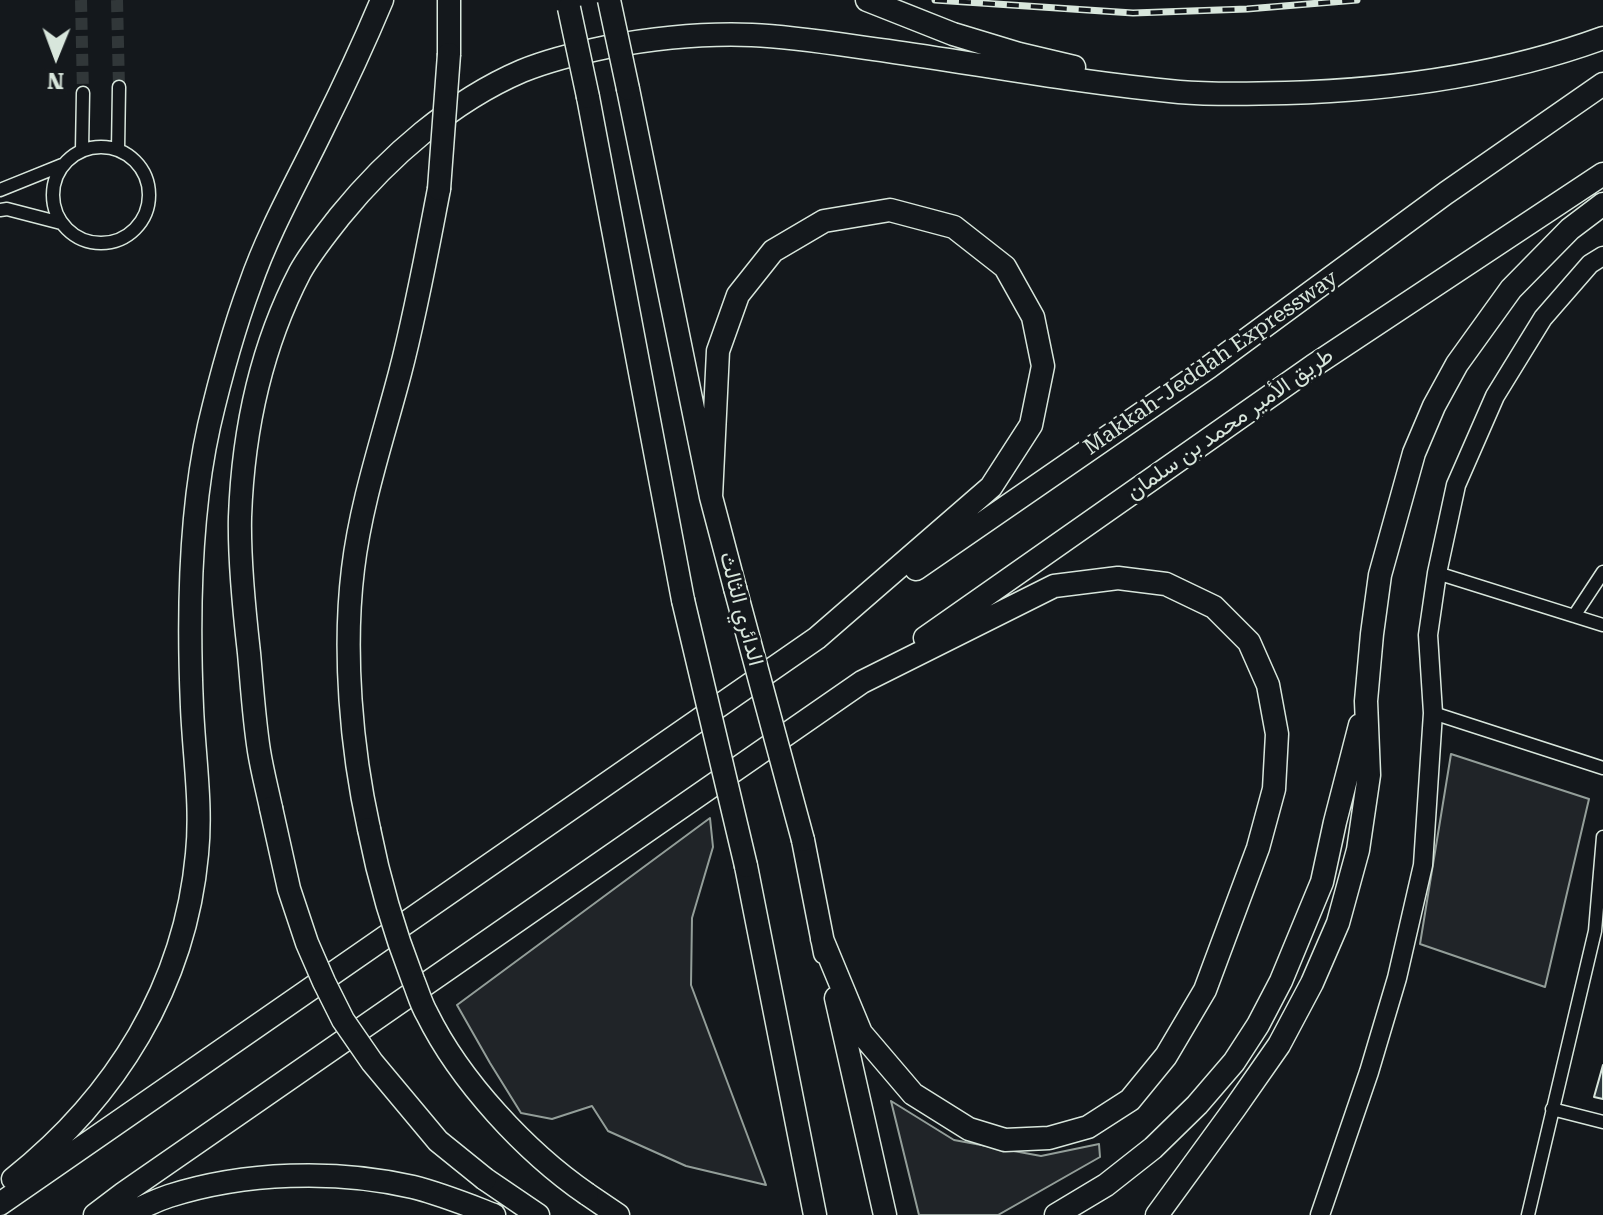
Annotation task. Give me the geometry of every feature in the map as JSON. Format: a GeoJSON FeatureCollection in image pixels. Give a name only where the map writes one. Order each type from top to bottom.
{"type":"FeatureCollection","features":[{"type":"Feature","properties":{"kind":"highway"},"geometry":{"type":"LineString","coordinates":[[0,1189],[36,1161],[73,1125],[118,1070],[145,1028],[182,936],[197,854],[199,814],[190,633],[193,549],[209,428],[250,283],[382,0]]}},
{"type":"Feature","properties":{"kind":"highway"},"geometry":{"type":"LineString","coordinates":[[449,0],[449,54],[439,189],[414,322],[363,511],[353,569],[349,633],[352,715],[360,790],[386,902],[406,961],[427,1014],[462,1073],[514,1132],[564,1178],[618,1215]]}},
{"type":"Feature","properties":{"kind":"highway","name":"الدائري الثالث"},"geometry":{"type":"LineString","coordinates":[[609,0],[711,497],[803,840],[822,939],[885,1215]]}},
{"type":"Feature","properties":{"kind":"highway"},"geometry":{"type":"LineString","coordinates":[[867,0],[953,34],[1019,54],[1185,92]]}},
{"type":"Feature","properties":{"kind":"highway"},"geometry":{"type":"LineString","coordinates":[[568,4],[683,600],[746,866],[815,1215]]}},
{"type":"Feature","properties":{"kind":"highway"},"geometry":{"type":"LineString","coordinates":[[538,1215],[485,1179],[438,1141],[372,1062],[343,1020],[307,943],[289,889],[258,750],[245,618],[240,522],[250,419],[260,373],[302,269],[325,235],[374,179],[411,143],[480,93],[555,59],[645,40],[756,35],[940,58],[1088,83],[1238,94],[1300,93],[1413,84],[1480,73],[1603,38]]}},
{"type":"Feature","properties":{"kind":"highway","name":"Makkah-Jeddah Expressway"},"geometry":{"type":"LineString","coordinates":[[817,638],[1209,367],[1446,193],[1603,84]]}},
{"type":"Feature","properties":{"kind":"highway","name":"طريق الأمير محمد بن سلمان"},"geometry":{"type":"LineString","coordinates":[[862,682],[1313,366],[1603,174]]}},
{"type":"Feature","properties":{"kind":"highway"},"geometry":{"type":"LineString","coordinates":[[1162,1208],[1279,1045],[1312,983],[1338,923],[1358,850],[1369,775],[1366,701],[1380,575],[1414,453],[1434,406],[1457,364],[1511,289],[1570,229],[1603,204]]}},
{"type":"Feature","properties":{"kind":"highway"},"geometry":{"type":"LineString","coordinates":[[0,1204],[817,638],[991,487],[1031,425],[1043,366],[1033,317],[1005,267],[954,227],[890,210],[824,221],[773,251],[738,295],[718,351],[711,497]]}},
{"type":"Feature","properties":{"kind":"highway"},"geometry":{"type":"LineString","coordinates":[[95,1215],[862,682],[1054,586],[1118,578],[1166,584],[1214,607],[1249,642],[1268,685],[1277,734],[1274,789],[1258,848],[1205,990],[1166,1056],[1130,1100],[1088,1127],[1049,1138],[1005,1140],[969,1129],[913,1094],[861,1033],[822,939]]}},
{"type":"Feature","properties":{"kind":"highway"},"geometry":{"type":"LineString","coordinates":[[1056,1215],[1106,1185],[1153,1148],[1197,1105],[1234,1062],[1258,1025],[1281,981],[1322,882],[1366,701]]}},
{"type":"Feature","properties":{"kind":"highway"},"geometry":{"type":"LineString","coordinates":[[124,1215],[168,1196],[219,1184],[268,1177],[318,1175],[412,1187],[494,1215]]}},
{"type":"Feature","properties":{"kind":"street"},"geometry":{"type":"LineString","coordinates":[[118,150],[119,87]]}},
{"type":"Feature","properties":{"kind":"street"},"geometry":{"type":"LineString","coordinates":[[82,150],[83,93]]}},
{"type":"Feature","properties":{"kind":"street"},"geometry":{"type":"LineString","coordinates":[[106,147],[118,150],[132,158],[143,171],[149,186],[149,202],[144,218],[134,231],[120,240],[88,242],[73,235],[61,223],[54,209],[52,194],[55,179],[62,165],[82,150],[106,147]]}},
{"type":"Feature","properties":{"kind":"street"},"geometry":{"type":"LineString","coordinates":[[0,190],[62,165]]}},
{"type":"Feature","properties":{"kind":"street"},"geometry":{"type":"LineString","coordinates":[[0,210],[7,209],[61,223]]}},
{"type":"Feature","properties":{"kind":"street"},"geometry":{"type":"LineString","coordinates":[[1320,1215],[1369,1072],[1397,978],[1423,865],[1433,713],[1428,635],[1437,573],[1456,485],[1495,396],[1543,318],[1590,264],[1603,256]]}},
{"type":"Feature","properties":{"kind":"street"},"geometry":{"type":"LineString","coordinates":[[1574,616],[1603,572]]}},
{"type":"Feature","properties":{"kind":"street"},"geometry":{"type":"LineString","coordinates":[[1437,573],[1603,625]]}},
{"type":"Feature","properties":{"kind":"street"},"geometry":{"type":"LineString","coordinates":[[1433,713],[1603,768]]}},
{"type":"Feature","properties":{"kind":"street"},"geometry":{"type":"LineString","coordinates":[[1528,1215],[1552,1109],[1599,932],[1603,837]]}},
{"type":"Feature","properties":{"kind":"street"},"geometry":{"type":"LineString","coordinates":[[1552,1109],[1603,1122]]}},
{"type":"Feature","properties":{"kind":"shaded area"},"geometry":{"type":"Polygon","coordinates":[[[1451,754],[1589,799],[1545,987],[1420,944],[1451,754]]]}},
{"type":"Feature","properties":{"kind":"shaded area"},"geometry":{"type":"Polygon","coordinates":[[[710,818],[713,847],[692,918],[691,985],[766,1185],[686,1166],[608,1131],[592,1106],[552,1119],[521,1113],[457,1005],[710,818]]]}},
{"type":"Feature","properties":{"kind":"shaded area"},"geometry":{"type":"Polygon","coordinates":[[[891,1101],[954,1140],[1041,1156],[1099,1144],[1100,1157],[998,1215],[919,1215],[891,1101]]]}},
{"type":"Feature","properties":{"kind":"building"},"geometry":{"type":"Polygon","coordinates":[[[1603,1065],[1603,1099],[1594,1097],[1603,1065]]]}},
{"type":"Feature","properties":{"kind":"tunnel"},"geometry":{"type":"LineString","coordinates":[[81,0],[83,93]]}},
{"type":"Feature","properties":{"kind":"tunnel"},"geometry":{"type":"LineString","coordinates":[[117,0],[119,87]]}},
{"type":"Feature","properties":{"kind":"railway"},"geometry":{"type":"LineString","coordinates":[[935,0],[1133,13],[1247,9],[1357,0]]}}]}
